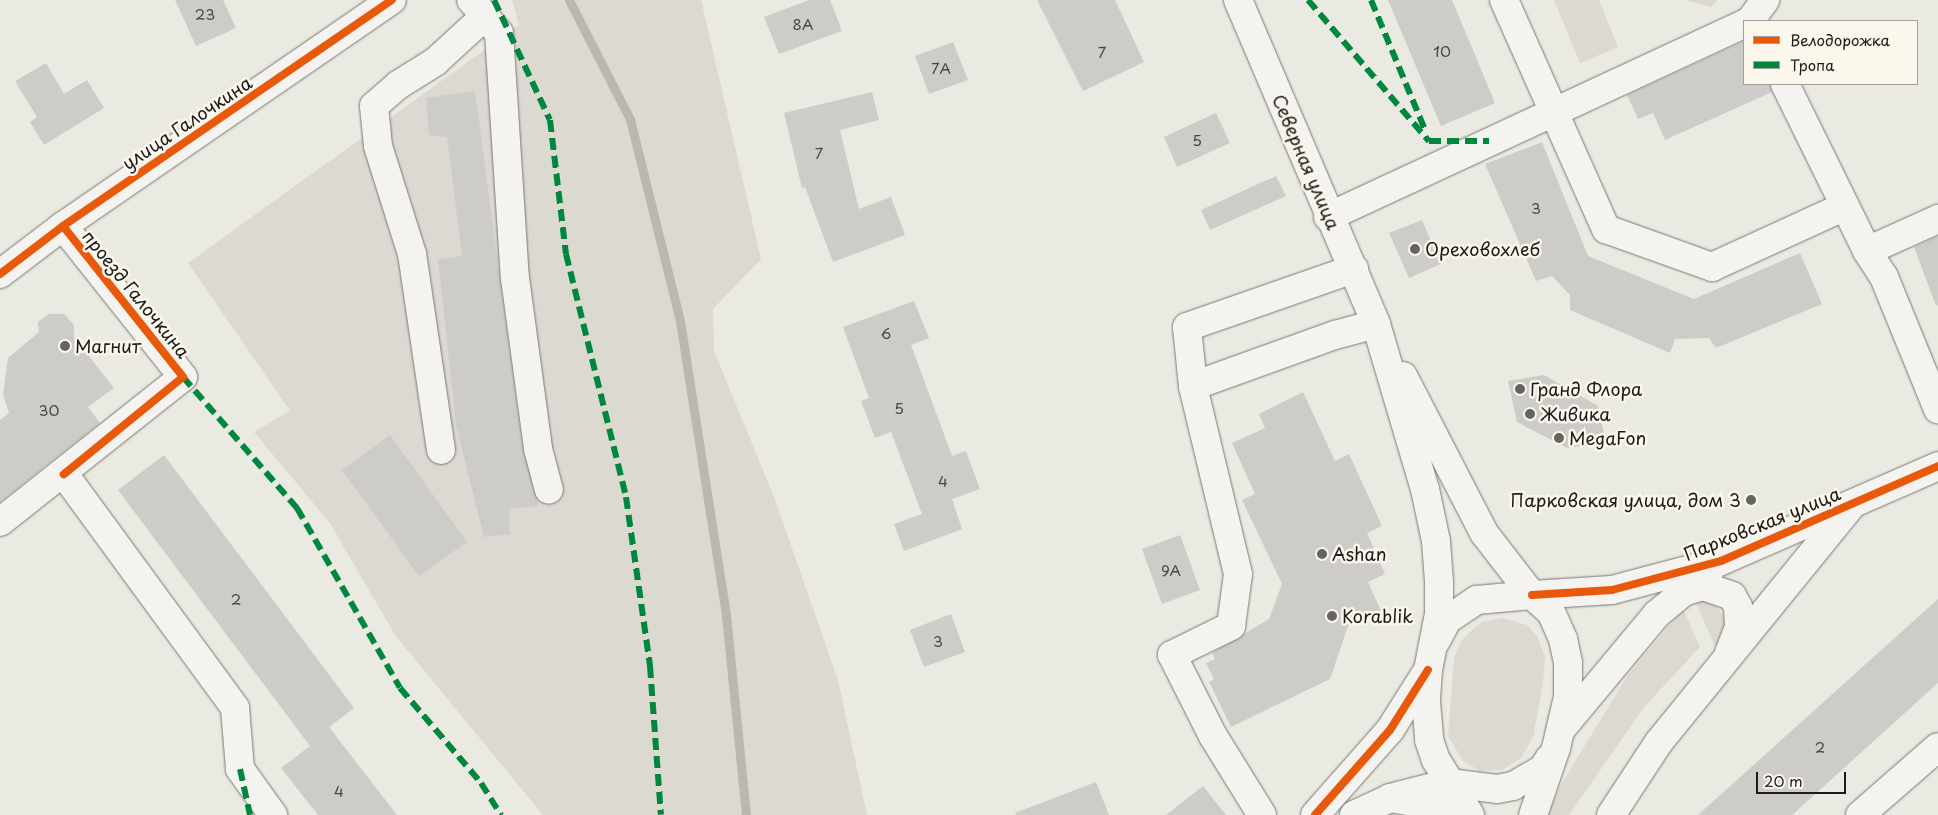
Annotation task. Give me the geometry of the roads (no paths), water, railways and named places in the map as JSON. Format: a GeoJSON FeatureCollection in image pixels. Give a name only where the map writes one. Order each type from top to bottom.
{"type":"FeatureCollection","features":[{"type":"Feature","properties":{"kind":"street","name":"улица Галочкина"},"geometry":{"type":"LineString","coordinates":[[0,274],[63,226],[392,0]]}},
{"type":"Feature","properties":{"kind":"street","name":"Северная улица"},"geometry":{"type":"LineString","coordinates":[[1238,0],[1328,217],[1354,269],[1376,324],[1425,489],[1436,541],[1439,606],[1426,702],[1429,740],[1449,782],[1470,815]]}},
{"type":"Feature","properties":{"kind":"street"},"geometry":{"type":"LineString","coordinates":[[1504,0],[1606,229],[1712,267],[1845,206]]}},
{"type":"Feature","properties":{"kind":"street"},"geometry":{"type":"LineString","coordinates":[[441,450],[412,254],[378,146],[374,106],[398,85],[435,62],[478,8],[499,33],[515,278],[538,448],[549,490]]}},
{"type":"Feature","properties":{"kind":"street"},"geometry":{"type":"LineString","coordinates":[[1328,217],[1743,22]]}},
{"type":"Feature","properties":{"kind":"street"},"geometry":{"type":"LineString","coordinates":[[1785,85],[1867,251],[1884,277],[1938,409]]}},
{"type":"Feature","properties":{"kind":"street"},"geometry":{"type":"LineString","coordinates":[[1867,251],[1938,220]]}},
{"type":"Feature","properties":{"kind":"street","name":"проезд Галочкина"},"geometry":{"type":"LineString","coordinates":[[63,226],[183,377],[64,474]]}},
{"type":"Feature","properties":{"kind":"street"},"geometry":{"type":"LineString","coordinates":[[1262,815],[1213,736],[1172,655],[1231,626],[1238,574],[1193,386],[1187,327],[1354,269]]}},
{"type":"Feature","properties":{"kind":"street","name":"Северная улица"},"geometry":{"type":"LineString","coordinates":[[1376,324],[1484,533],[1532,595],[1551,612],[1563,639],[1568,663],[1568,697],[1559,738],[1533,815]]}},
{"type":"Feature","properties":{"kind":"street"},"geometry":{"type":"LineString","coordinates":[[1193,386],[1335,335],[1376,324]]}},
{"type":"Feature","properties":{"kind":"street","name":"Парковская улица"},"geometry":{"type":"LineString","coordinates":[[1532,595],[1612,590],[1721,561],[1938,466]]}},
{"type":"Feature","properties":{"kind":"street"},"geometry":{"type":"LineString","coordinates":[[0,522],[64,474],[235,708],[240,769],[273,815]]}},
{"type":"Feature","properties":{"kind":"street"},"geometry":{"type":"LineString","coordinates":[[1610,815],[1659,742],[1722,668],[1853,504]]}},
{"type":"Feature","properties":{"kind":"street","name":"Парковская улица"},"geometry":{"type":"LineString","coordinates":[[1559,738],[1658,614],[1721,561]]}},
{"type":"Feature","properties":{"kind":"street"},"geometry":{"type":"LineString","coordinates":[[1684,592],[1703,586],[1719,589],[1732,596],[1738,607],[1739,627],[1722,668]]}},
{"type":"Feature","properties":{"kind":"street","name":"Северная улица"},"geometry":{"type":"LineString","coordinates":[[1431,657],[1447,620],[1477,600],[1532,595]]}},
{"type":"Feature","properties":{"kind":"street"},"geometry":{"type":"LineString","coordinates":[[1315,815],[1390,730],[1431,657]]}},
{"type":"Feature","properties":{"kind":"street","name":"Северная улица"},"geometry":{"type":"LineString","coordinates":[[1449,782],[1497,789],[1514,786],[1543,768],[1559,738]]}},
{"type":"Feature","properties":{"kind":"street"},"geometry":{"type":"LineString","coordinates":[[1860,815],[1938,747]]}},
{"type":"Feature","properties":{"kind":"street"},"geometry":{"type":"LineString","coordinates":[[1354,815],[1390,798],[1449,782]]}},
{"type":"Feature","properties":{"kind":"street"},"geometry":{"type":"LineString","coordinates":[[1390,798],[1419,803],[1446,815]]}},
{"type":"Feature","properties":{"kind":"waterway"},"geometry":{"type":"LineString","coordinates":[[569,0],[630,119],[680,321],[726,615],[746,815]]}},
{"type":"Feature","properties":{"kind":"place","name":"Ореховохлеб"},"geometry":{"type":"Point","coordinates":[1415,249]}},
{"type":"Feature","properties":{"kind":"place","name":"Магнит"},"geometry":{"type":"Point","coordinates":[65,346]}},
{"type":"Feature","properties":{"kind":"place","name":"Гранд Флора"},"geometry":{"type":"Point","coordinates":[1520,389]}},
{"type":"Feature","properties":{"kind":"place","name":"Живика"},"geometry":{"type":"Point","coordinates":[1530,414]}},
{"type":"Feature","properties":{"kind":"place","name":"MegaFon"},"geometry":{"type":"Point","coordinates":[1559,438]}},
{"type":"Feature","properties":{"kind":"place","name":"Парковская улица, дом 3"},"geometry":{"type":"Point","coordinates":[1751,500]}},
{"type":"Feature","properties":{"kind":"place","name":"Аshan"},"geometry":{"type":"Point","coordinates":[1322,554]}},
{"type":"Feature","properties":{"kind":"place","name":"Korablik"},"geometry":{"type":"Point","coordinates":[1332,616]}}]}
